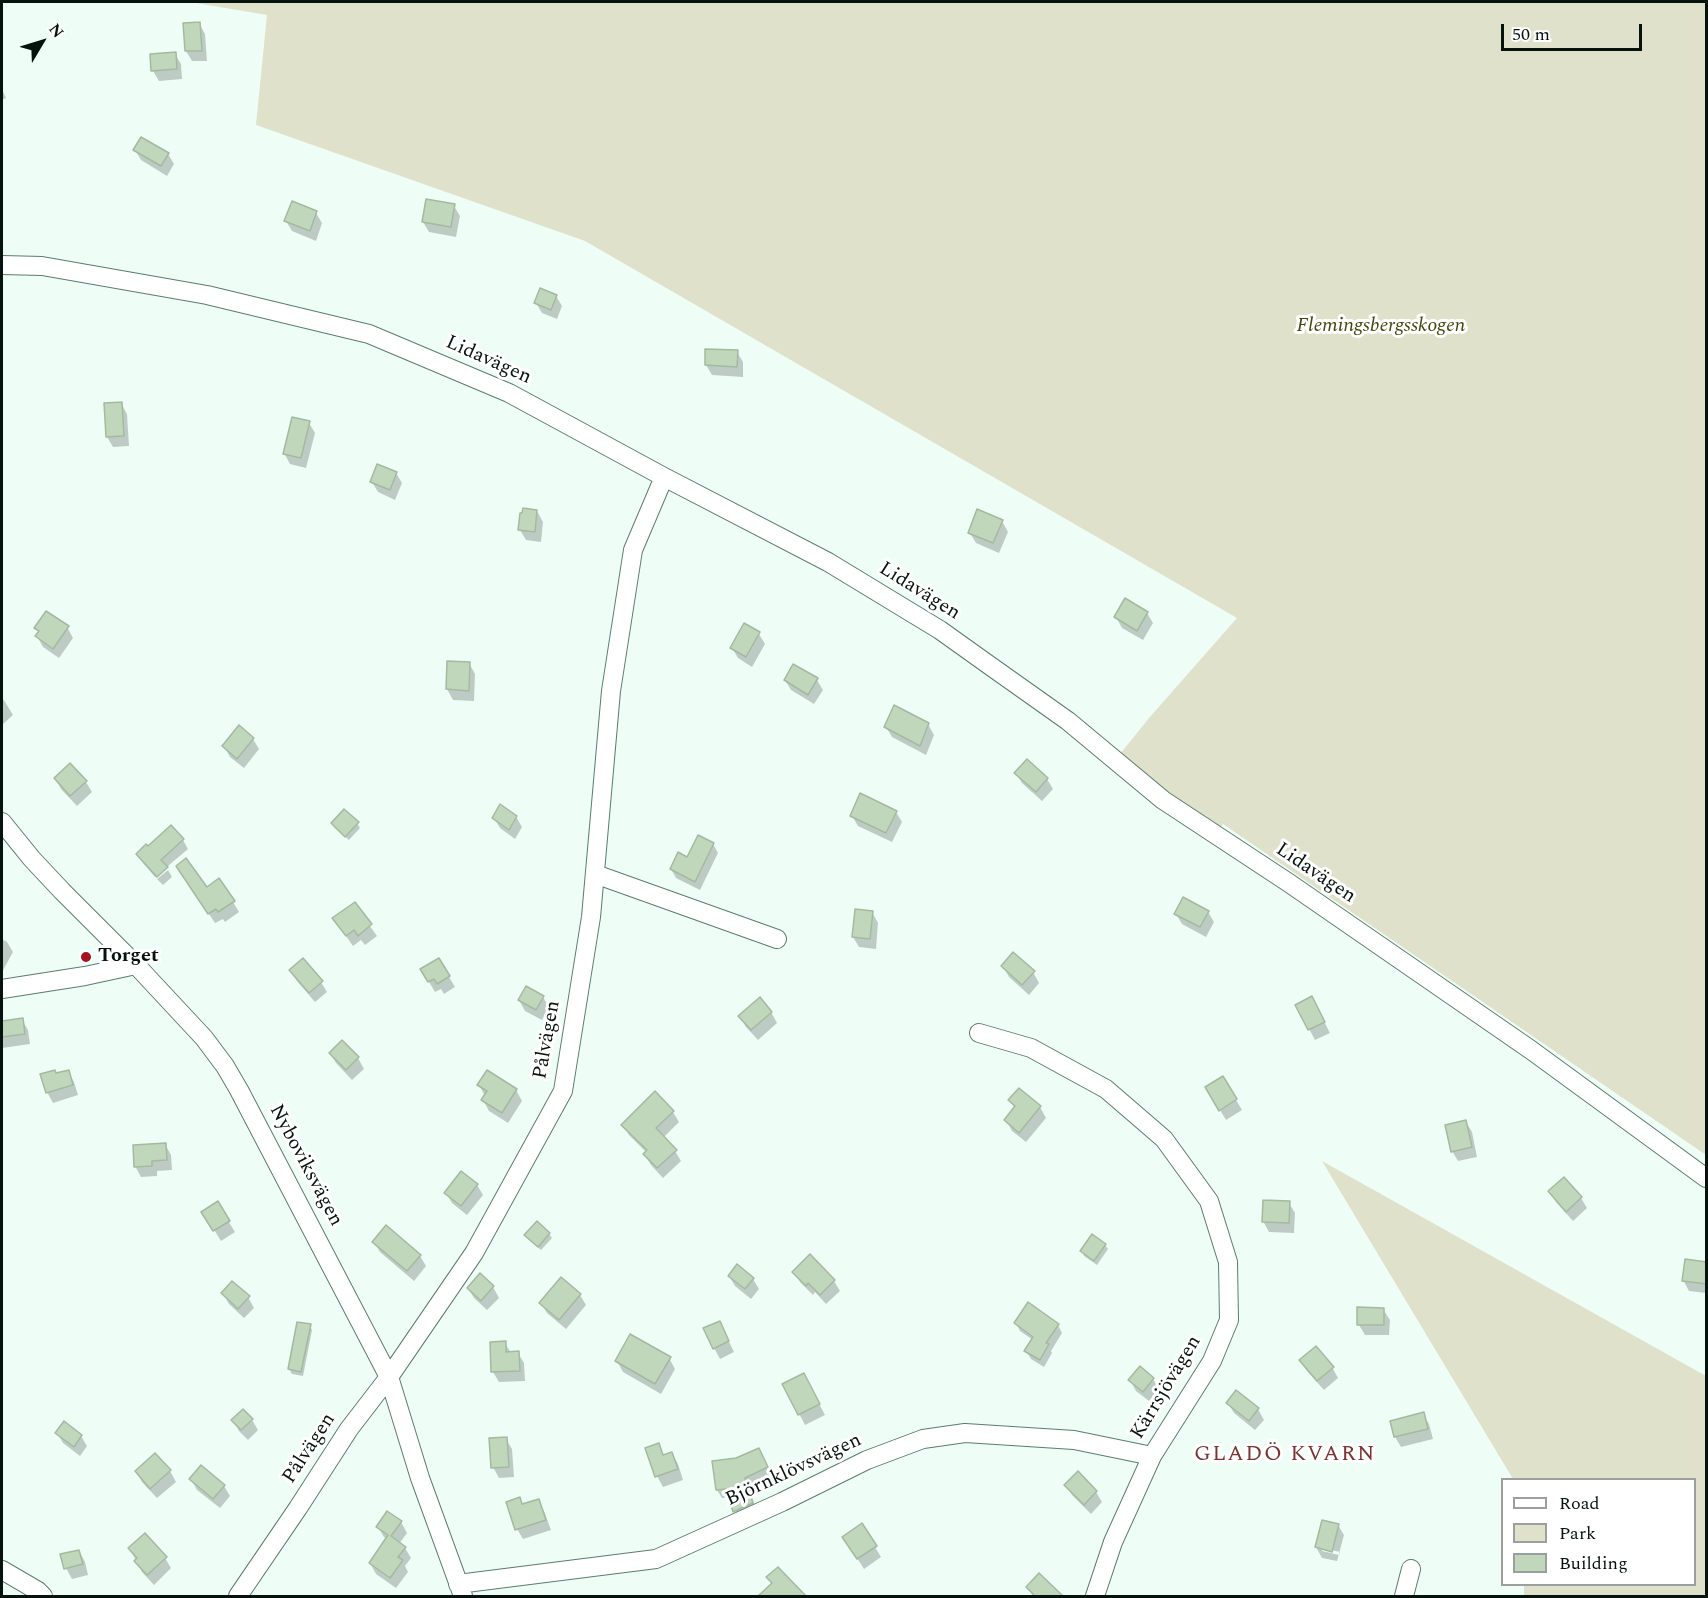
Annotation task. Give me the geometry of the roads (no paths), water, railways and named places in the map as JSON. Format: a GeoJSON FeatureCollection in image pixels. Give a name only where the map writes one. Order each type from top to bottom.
{"type":"FeatureCollection","features":[{"type":"Feature","properties":{"kind":"street","name":"Lidavägen"},"geometry":{"type":"LineString","coordinates":[[2,265],[42,266],[207,295],[369,334],[509,393],[828,562],[940,630],[1068,721],[1163,800],[1289,883],[1531,1050],[1707,1178]]}},
{"type":"Feature","properties":{"kind":"street","name":"Pålvägen"},"geometry":{"type":"LineString","coordinates":[[238,1596],[349,1429],[389,1377],[474,1253],[563,1091],[591,917],[611,691],[633,550],[664,477]]}},
{"type":"Feature","properties":{"kind":"street","name":"Nyboviksvägen"},"geometry":{"type":"LineString","coordinates":[[2,822],[32,859],[204,1038],[225,1066],[279,1164],[389,1377],[420,1478],[460,1590]]}},
{"type":"Feature","properties":{"kind":"street"},"geometry":{"type":"LineString","coordinates":[[595,874],[777,939]]}},
{"type":"Feature","properties":{"kind":"street"},"geometry":{"type":"LineString","coordinates":[[2,989],[85,976],[136,965]]}},
{"type":"Feature","properties":{"kind":"street","name":"Kärrsjövägen"},"geometry":{"type":"LineString","coordinates":[[979,1034],[1031,1048],[1106,1089],[1164,1139],[1209,1201],[1228,1262],[1230,1320],[1212,1361],[1152,1456],[1113,1542],[1095,1596]]}},
{"type":"Feature","properties":{"kind":"street","name":"Björnklövsvägen"},"geometry":{"type":"LineString","coordinates":[[460,1590],[656,1559],[782,1502],[867,1460],[923,1439],[965,1433],[1074,1440],[1152,1456]]}},
{"type":"Feature","properties":{"kind":"street"},"geometry":{"type":"LineString","coordinates":[[1404,1596],[1411,1569]]}},
{"type":"Feature","properties":{"kind":"street"},"geometry":{"type":"LineString","coordinates":[[2,1570],[38,1590],[43,1596]]}},
{"type":"Feature","properties":{"kind":"street"},"geometry":{"type":"LineString","coordinates":[[22,1596],[43,1596]]}},
{"type":"Feature","properties":{"kind":"place","name":"Torget"},"geometry":{"type":"Point","coordinates":[86,957]}},
{"type":"Feature","properties":{"kind":"district","name":"GLADÖ KVARN"},"geometry":{"type":"Point","coordinates":[1285,1456]}},
{"type":"Feature","properties":{"kind":"park label","name":"Flemingsbergsskogen"},"geometry":{"type":"Point","coordinates":[1381,327]}}]}
